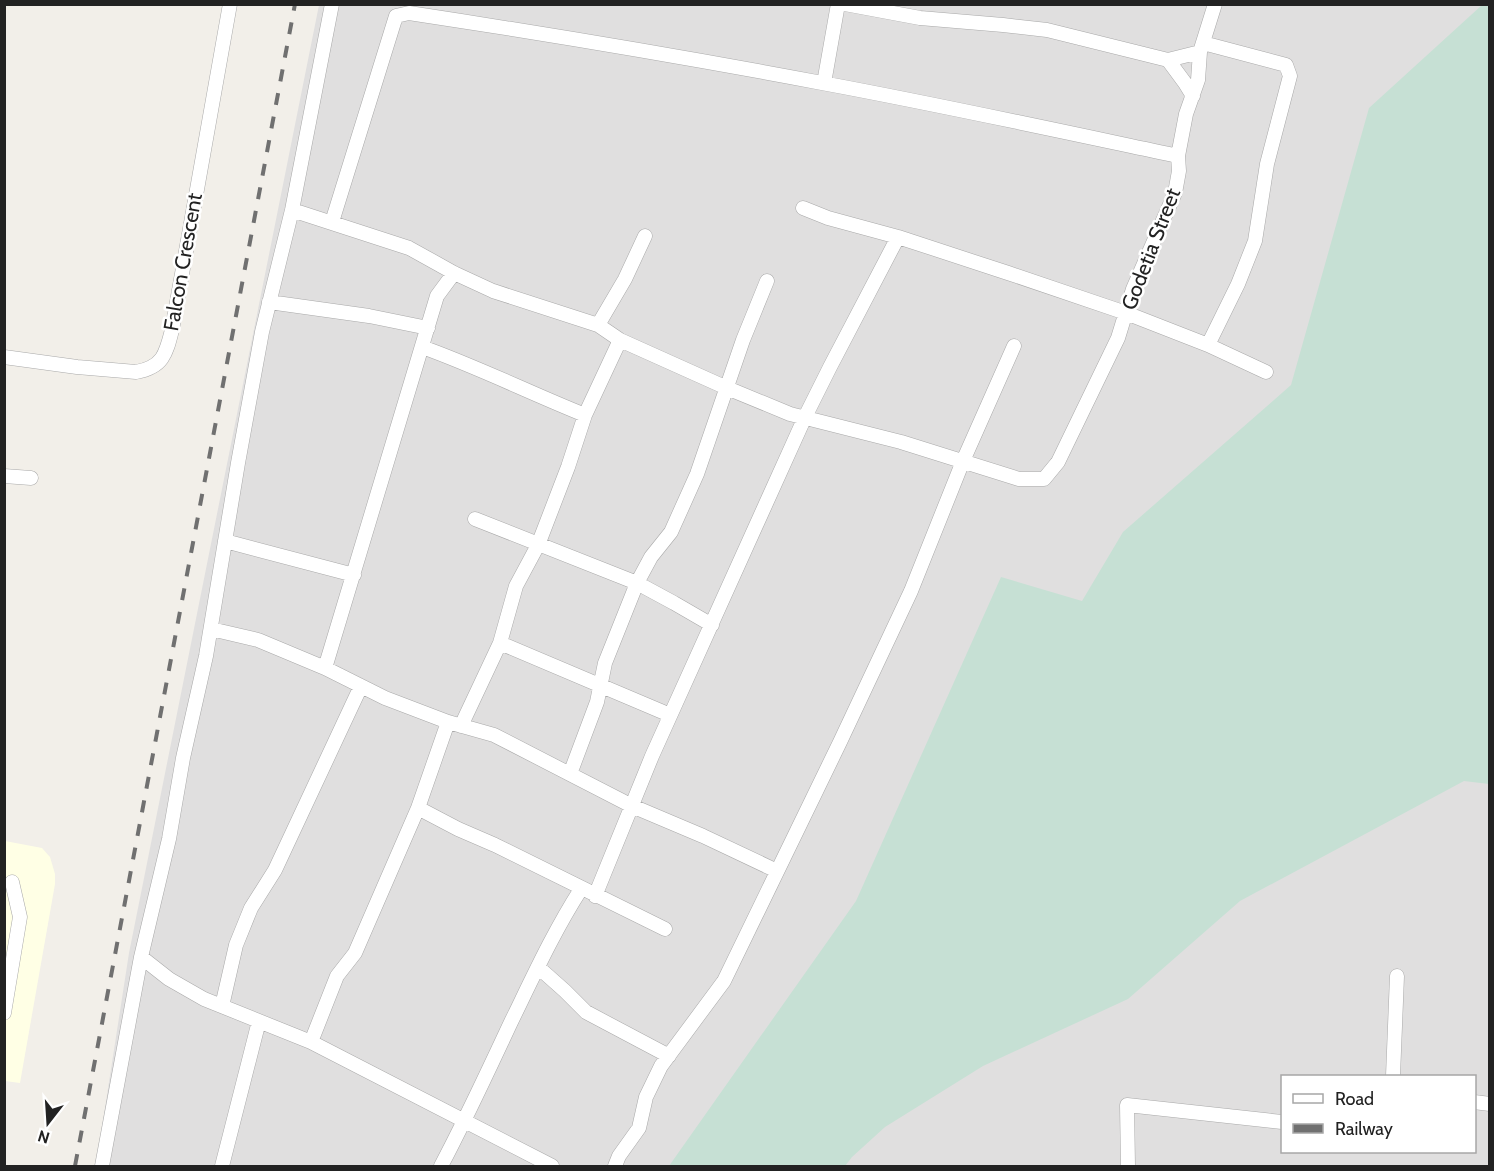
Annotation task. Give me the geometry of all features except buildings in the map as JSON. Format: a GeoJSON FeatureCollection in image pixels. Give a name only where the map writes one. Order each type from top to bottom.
{"type":"FeatureCollection","features":[{"type":"Feature","properties":{"kind":"street","name":"Falcon Crescent"},"geometry":{"type":"LineString","coordinates":[[4,357],[136,372],[161,361],[172,330],[230,4]]}},
{"type":"Feature","properties":{"kind":"street"},"geometry":{"type":"LineString","coordinates":[[102,1167],[141,957],[169,839],[183,758],[207,657],[261,332],[292,210],[332,4]]}},
{"type":"Feature","properties":{"kind":"street"},"geometry":{"type":"LineString","coordinates":[[824,83],[838,4]]}},
{"type":"Feature","properties":{"kind":"street"},"geometry":{"type":"LineString","coordinates":[[844,4],[920,18],[1047,30],[1168,60],[1202,47],[1286,65],[1290,76],[1267,164],[1255,241],[1238,284],[1208,345]]}},
{"type":"Feature","properties":{"kind":"street","name":"Godetia Street"},"geometry":{"type":"LineString","coordinates":[[963,461],[1019,479],[1044,479],[1058,462],[1118,338],[1133,289],[1175,193],[1179,171],[1178,156],[1186,114],[1198,80],[1202,47],[1215,4]]}},
{"type":"Feature","properties":{"kind":"street"},"geometry":{"type":"LineString","coordinates":[[332,222],[396,16],[409,13],[552,34],[824,83],[1178,156]]}},
{"type":"Feature","properties":{"kind":"street"},"geometry":{"type":"LineString","coordinates":[[1168,60],[1192,96]]}},
{"type":"Feature","properties":{"kind":"street"},"geometry":{"type":"LineString","coordinates":[[803,208],[1126,313],[1208,345],[1266,372]]}},
{"type":"Feature","properties":{"kind":"street"},"geometry":{"type":"LineString","coordinates":[[292,210],[409,248],[493,291],[598,325],[620,340],[790,414],[901,442],[963,461]]}},
{"type":"Feature","properties":{"kind":"street"},"geometry":{"type":"LineString","coordinates":[[598,325],[625,279],[645,236]]}},
{"type":"Feature","properties":{"kind":"street"},"geometry":{"type":"LineString","coordinates":[[595,896],[670,716],[805,417],[898,237]]}},
{"type":"Feature","properties":{"kind":"street"},"geometry":{"type":"LineString","coordinates":[[325,668],[437,296],[454,273]]}},
{"type":"Feature","properties":{"kind":"street"},"geometry":{"type":"LineString","coordinates":[[570,774],[597,702],[605,663],[637,583],[651,556],[671,532],[697,474],[743,340],[767,281]]}},
{"type":"Feature","properties":{"kind":"street"},"geometry":{"type":"LineString","coordinates":[[269,302],[369,315],[428,328]]}},
{"type":"Feature","properties":{"kind":"street"},"geometry":{"type":"LineString","coordinates":[[311,1042],[337,976],[355,953],[455,724],[500,643],[516,586],[538,545],[585,415],[620,340]]}},
{"type":"Feature","properties":{"kind":"street"},"geometry":{"type":"LineString","coordinates":[[615,1167],[619,1156],[639,1128],[646,1097],[661,1066],[724,981],[911,591],[963,461],[1014,346]]}},
{"type":"Feature","properties":{"kind":"street"},"geometry":{"type":"LineString","coordinates":[[422,347],[464,362],[531,394],[585,415]]}},
{"type":"Feature","properties":{"kind":"street"},"geometry":{"type":"LineString","coordinates":[[4,476],[32,478]]}},
{"type":"Feature","properties":{"kind":"street"},"geometry":{"type":"LineString","coordinates":[[475,519],[637,583],[712,625]]}},
{"type":"Feature","properties":{"kind":"street"},"geometry":{"type":"LineString","coordinates":[[225,542],[354,575]]}},
{"type":"Feature","properties":{"kind":"street"},"geometry":{"type":"LineString","coordinates":[[211,629],[258,640],[325,668],[385,698],[455,724],[494,735],[632,806],[777,871]]}},
{"type":"Feature","properties":{"kind":"street"},"geometry":{"type":"LineString","coordinates":[[500,643],[670,716]]}},
{"type":"Feature","properties":{"kind":"street"},"geometry":{"type":"LineString","coordinates":[[222,1006],[236,945],[251,908],[275,870],[361,686]]}},
{"type":"Feature","properties":{"kind":"street"},"geometry":{"type":"LineString","coordinates":[[418,808],[665,929]]}},
{"type":"Feature","properties":{"kind":"street"},"geometry":{"type":"LineString","coordinates":[[4,1013],[20,917],[12,882]]}},
{"type":"Feature","properties":{"kind":"street"},"geometry":{"type":"LineString","coordinates":[[441,1167],[562,918],[581,889]]}},
{"type":"Feature","properties":{"kind":"street"},"geometry":{"type":"LineString","coordinates":[[141,957],[169,979],[204,999],[311,1042],[552,1167]]}},
{"type":"Feature","properties":{"kind":"street"},"geometry":{"type":"LineString","coordinates":[[538,967],[586,1012],[669,1056]]}},
{"type":"Feature","properties":{"kind":"street"},"geometry":{"type":"LineString","coordinates":[[1393,1075],[1397,976]]}},
{"type":"Feature","properties":{"kind":"street"},"geometry":{"type":"LineString","coordinates":[[222,1167],[259,1021]]}},
{"type":"Feature","properties":{"kind":"street"},"geometry":{"type":"LineString","coordinates":[[1128,1167],[1126,1105],[1281,1122]]}},
{"type":"Feature","properties":{"kind":"shaded area"},"geometry":{"type":"Polygon","coordinates":[[[319,5],[1489,5],[1489,1166],[96,1166],[129,953],[319,5]]]}},
{"type":"Feature","properties":{"kind":"shaded area"},"geometry":{"type":"Polygon","coordinates":[[[1482,5],[1490,5],[1489,784],[1464,781],[1240,901],[1128,999],[983,1066],[885,1127],[845,1166],[669,1166],[856,901],[1001,577],[1082,601],[1123,532],[1291,385],[1369,108],[1482,5]]]}},
{"type":"Feature","properties":{"kind":"shaded area"},"geometry":{"type":"Polygon","coordinates":[[[5,841],[42,848],[50,857],[55,874],[20,1083],[5,1081],[5,841]]]}},
{"type":"Feature","properties":{"kind":"railway"},"geometry":{"type":"LineString","coordinates":[[75,1166],[295,4]]}}]}
